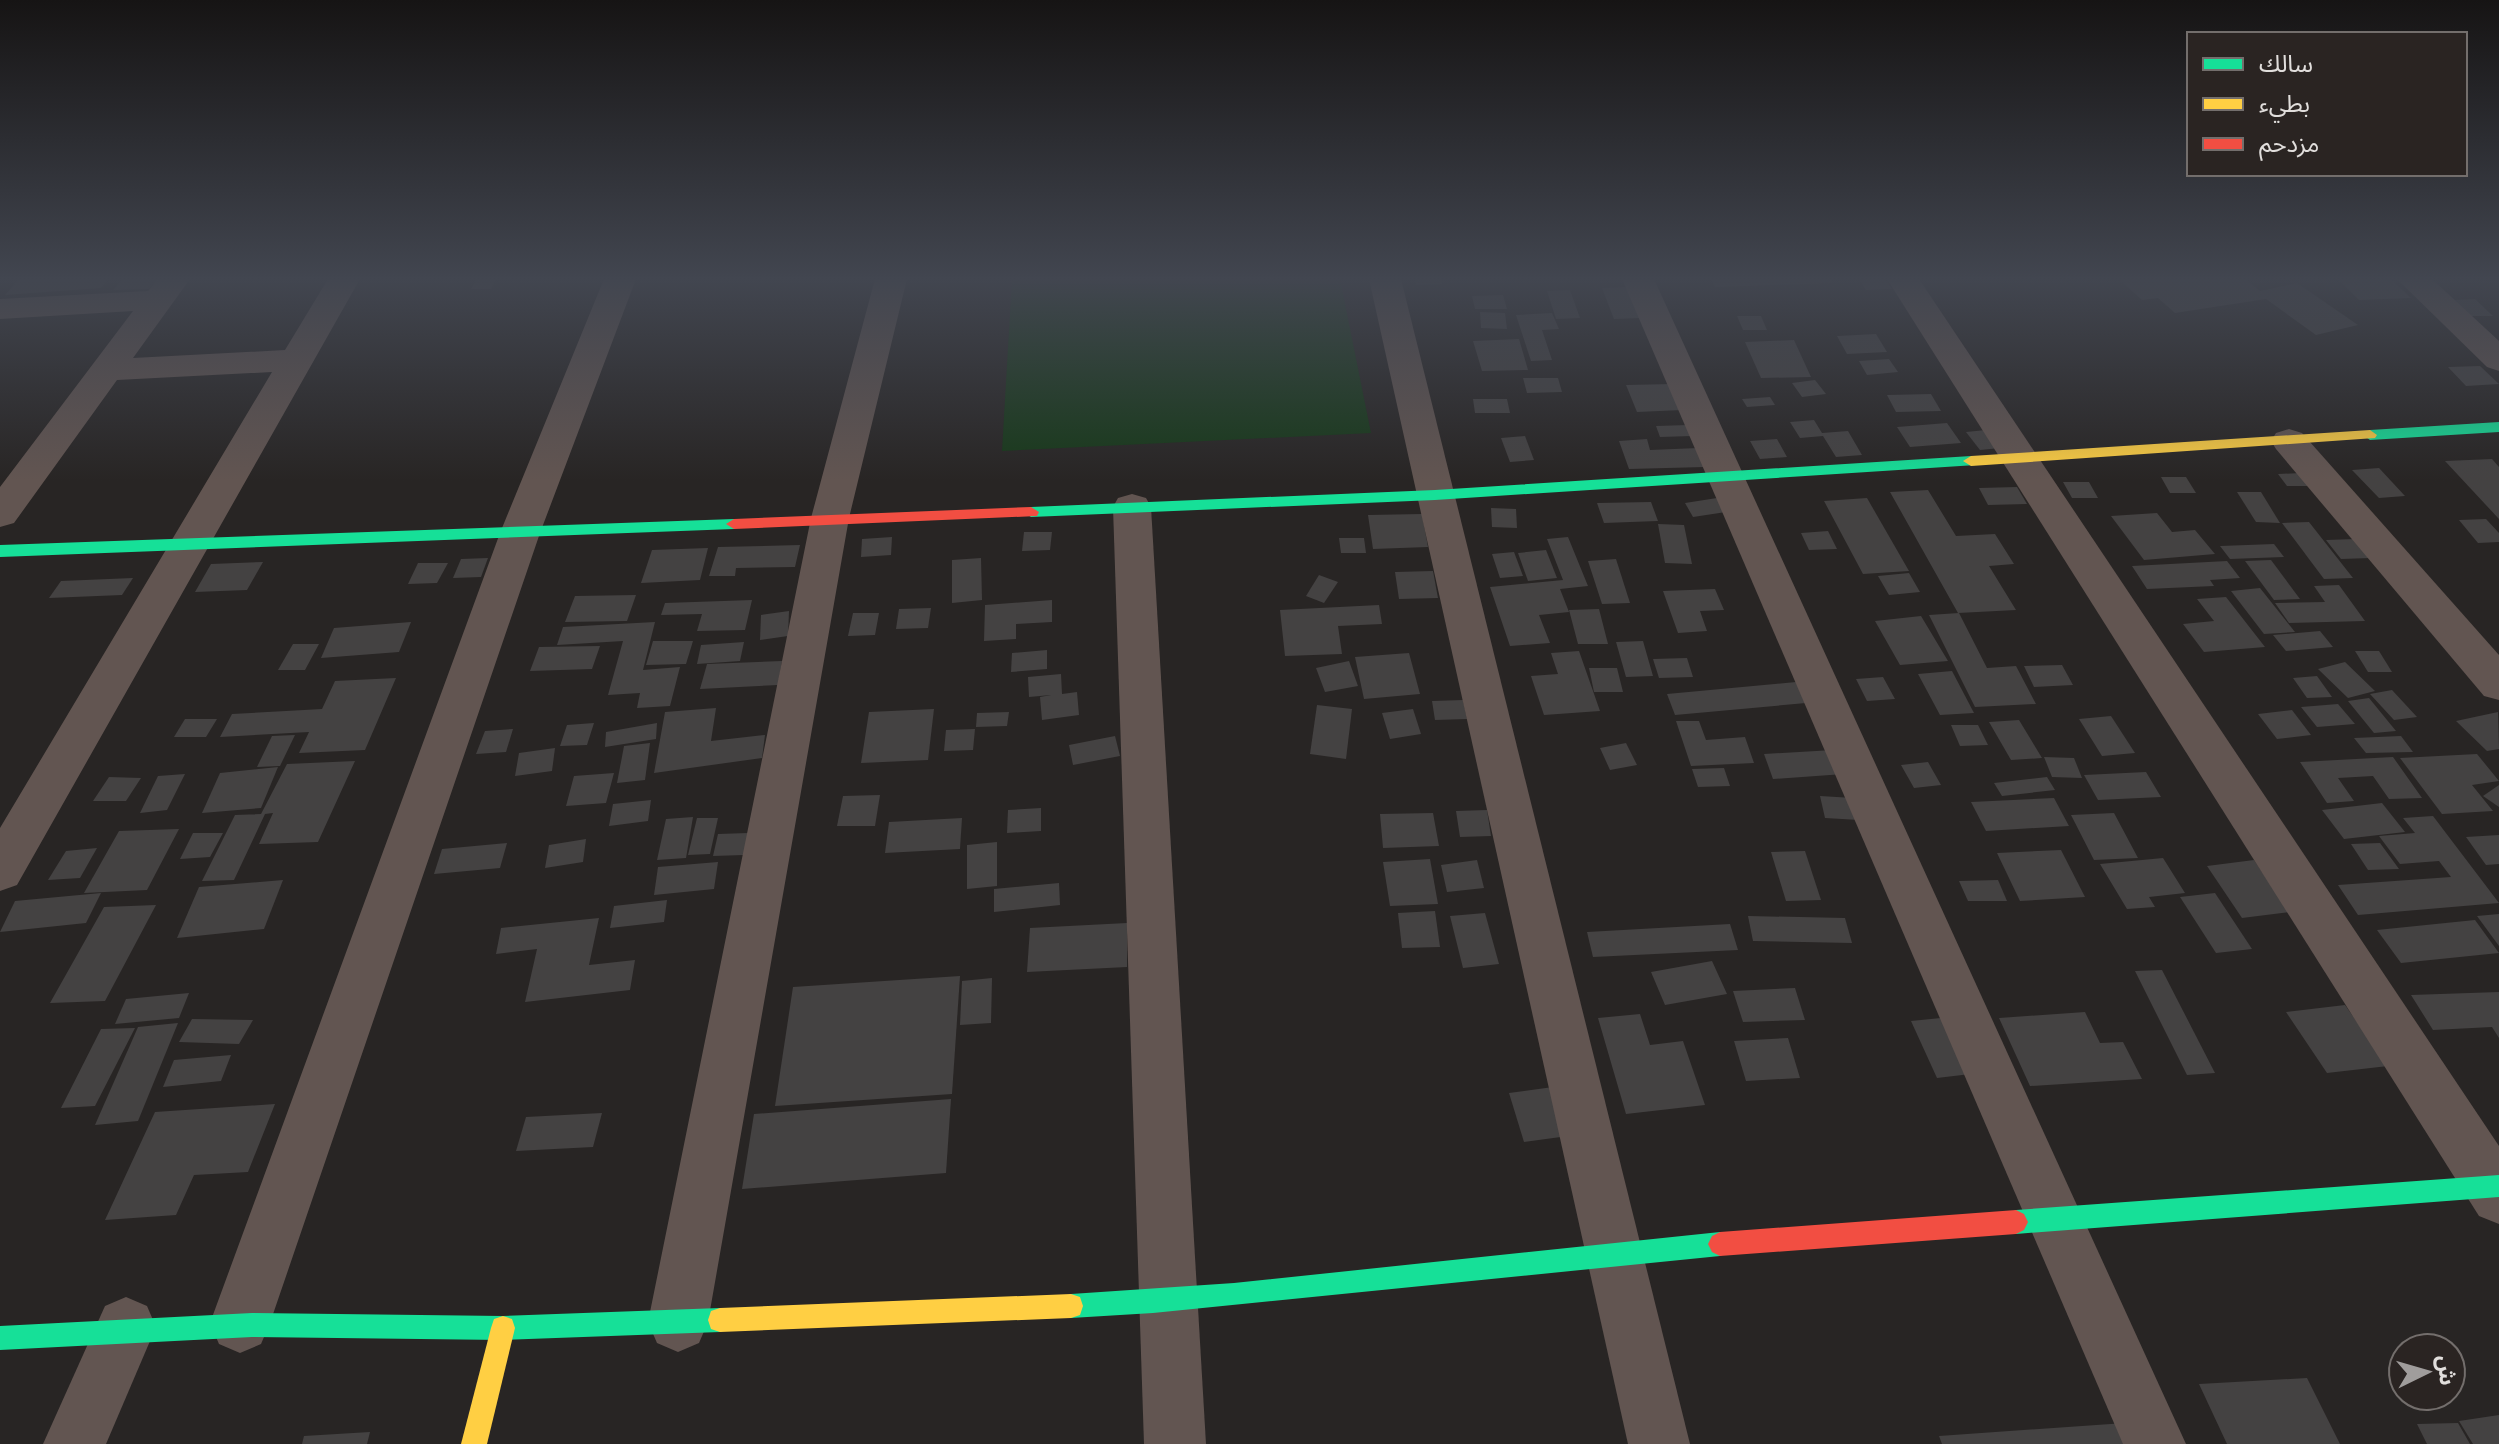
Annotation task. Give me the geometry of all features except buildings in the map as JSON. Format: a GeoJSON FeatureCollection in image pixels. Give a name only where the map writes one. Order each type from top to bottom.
{"type":"FeatureCollection","features":[{"type":"Feature","properties":{"kind":"street"},"geometry":{"type":"LineString","coordinates":[[0,514],[125,346]]}},
{"type":"Feature","properties":{"kind":"street"},"geometry":{"type":"LineString","coordinates":[[0,871],[304,346]]}},
{"type":"Feature","properties":{"kind":"street"},"geometry":{"type":"LineString","coordinates":[[240,1323],[520,533],[593,346]]}},
{"type":"Feature","properties":{"kind":"street"},"geometry":{"type":"LineString","coordinates":[[678,1322],[830,518],[874,346]]}},
{"type":"Feature","properties":{"kind":"street"},"geometry":{"type":"LineString","coordinates":[[1401,346],[1659,1444]]}},
{"type":"Feature","properties":{"kind":"street"},"geometry":{"type":"LineString","coordinates":[[1668,346],[2155,1444]]}},
{"type":"Feature","properties":{"kind":"street"},"geometry":{"type":"LineString","coordinates":[[0,1338],[126,1327],[240,1323],[394,1323],[503,1328],[1171,1302],[1615,1252],[2497,1189],[1948,346]]}},
{"type":"Feature","properties":{"kind":"street"},"geometry":{"type":"LineString","coordinates":[[108,370],[296,360]]}},
{"type":"Feature","properties":{"kind":"street"},"geometry":{"type":"LineString","coordinates":[[0,551],[1435,495],[2499,427]]}},
{"type":"Feature","properties":{"kind":"street"},"geometry":{"type":"LineString","coordinates":[[2289,441],[2499,684]]}},
{"type":"Feature","properties":{"kind":"street"},"geometry":{"type":"LineString","coordinates":[[1132,507],[1171,1302],[1175,1444]]}},
{"type":"Feature","properties":{"kind":"street"},"geometry":{"type":"LineString","coordinates":[[74,1444],[126,1327]]}},
{"type":"Feature","properties":{"kind":"street"},"geometry":{"type":"LineString","coordinates":[[474,1444],[503,1328]]}},
{"type":"Feature","properties":{"kind":"green space"},"geometry":{"type":"Polygon","coordinates":[[[1008,346],[1354,346],[1371,433],[1002,451],[1008,346]]]}},
{"type":"Feature","properties":{"kind":"traffic: fast"},"geometry":{"type":"LineString","coordinates":[[2370,435],[2499,427]]}},
{"type":"Feature","properties":{"kind":"traffic: fast"},"geometry":{"type":"LineString","coordinates":[[1031,512],[1435,495],[1971,461]]}},
{"type":"Feature","properties":{"kind":"traffic: fast"},"geometry":{"type":"LineString","coordinates":[[0,551],[734,524]]}},
{"type":"Feature","properties":{"kind":"traffic: fast"},"geometry":{"type":"LineString","coordinates":[[2016,1222],[2499,1186]]}},
{"type":"Feature","properties":{"kind":"traffic: fast"},"geometry":{"type":"LineString","coordinates":[[1071,1306],[1234,1295],[1720,1244]]}},
{"type":"Feature","properties":{"kind":"traffic: fast"},"geometry":{"type":"LineString","coordinates":[[0,1338],[252,1325],[503,1328],[720,1320]]}},
{"type":"Feature","properties":{"kind":"traffic: slow"},"geometry":{"type":"LineString","coordinates":[[1971,461],[2370,435]]}},
{"type":"Feature","properties":{"kind":"traffic: slow"},"geometry":{"type":"LineString","coordinates":[[720,1320],[1071,1306]]}},
{"type":"Feature","properties":{"kind":"traffic: slow"},"geometry":{"type":"LineString","coordinates":[[474,1444],[503,1328]]}},
{"type":"Feature","properties":{"kind":"traffic: jam"},"geometry":{"type":"LineString","coordinates":[[734,524],[1031,512]]}},
{"type":"Feature","properties":{"kind":"traffic: jam"},"geometry":{"type":"LineString","coordinates":[[1720,1244],[2016,1222]]}}]}
